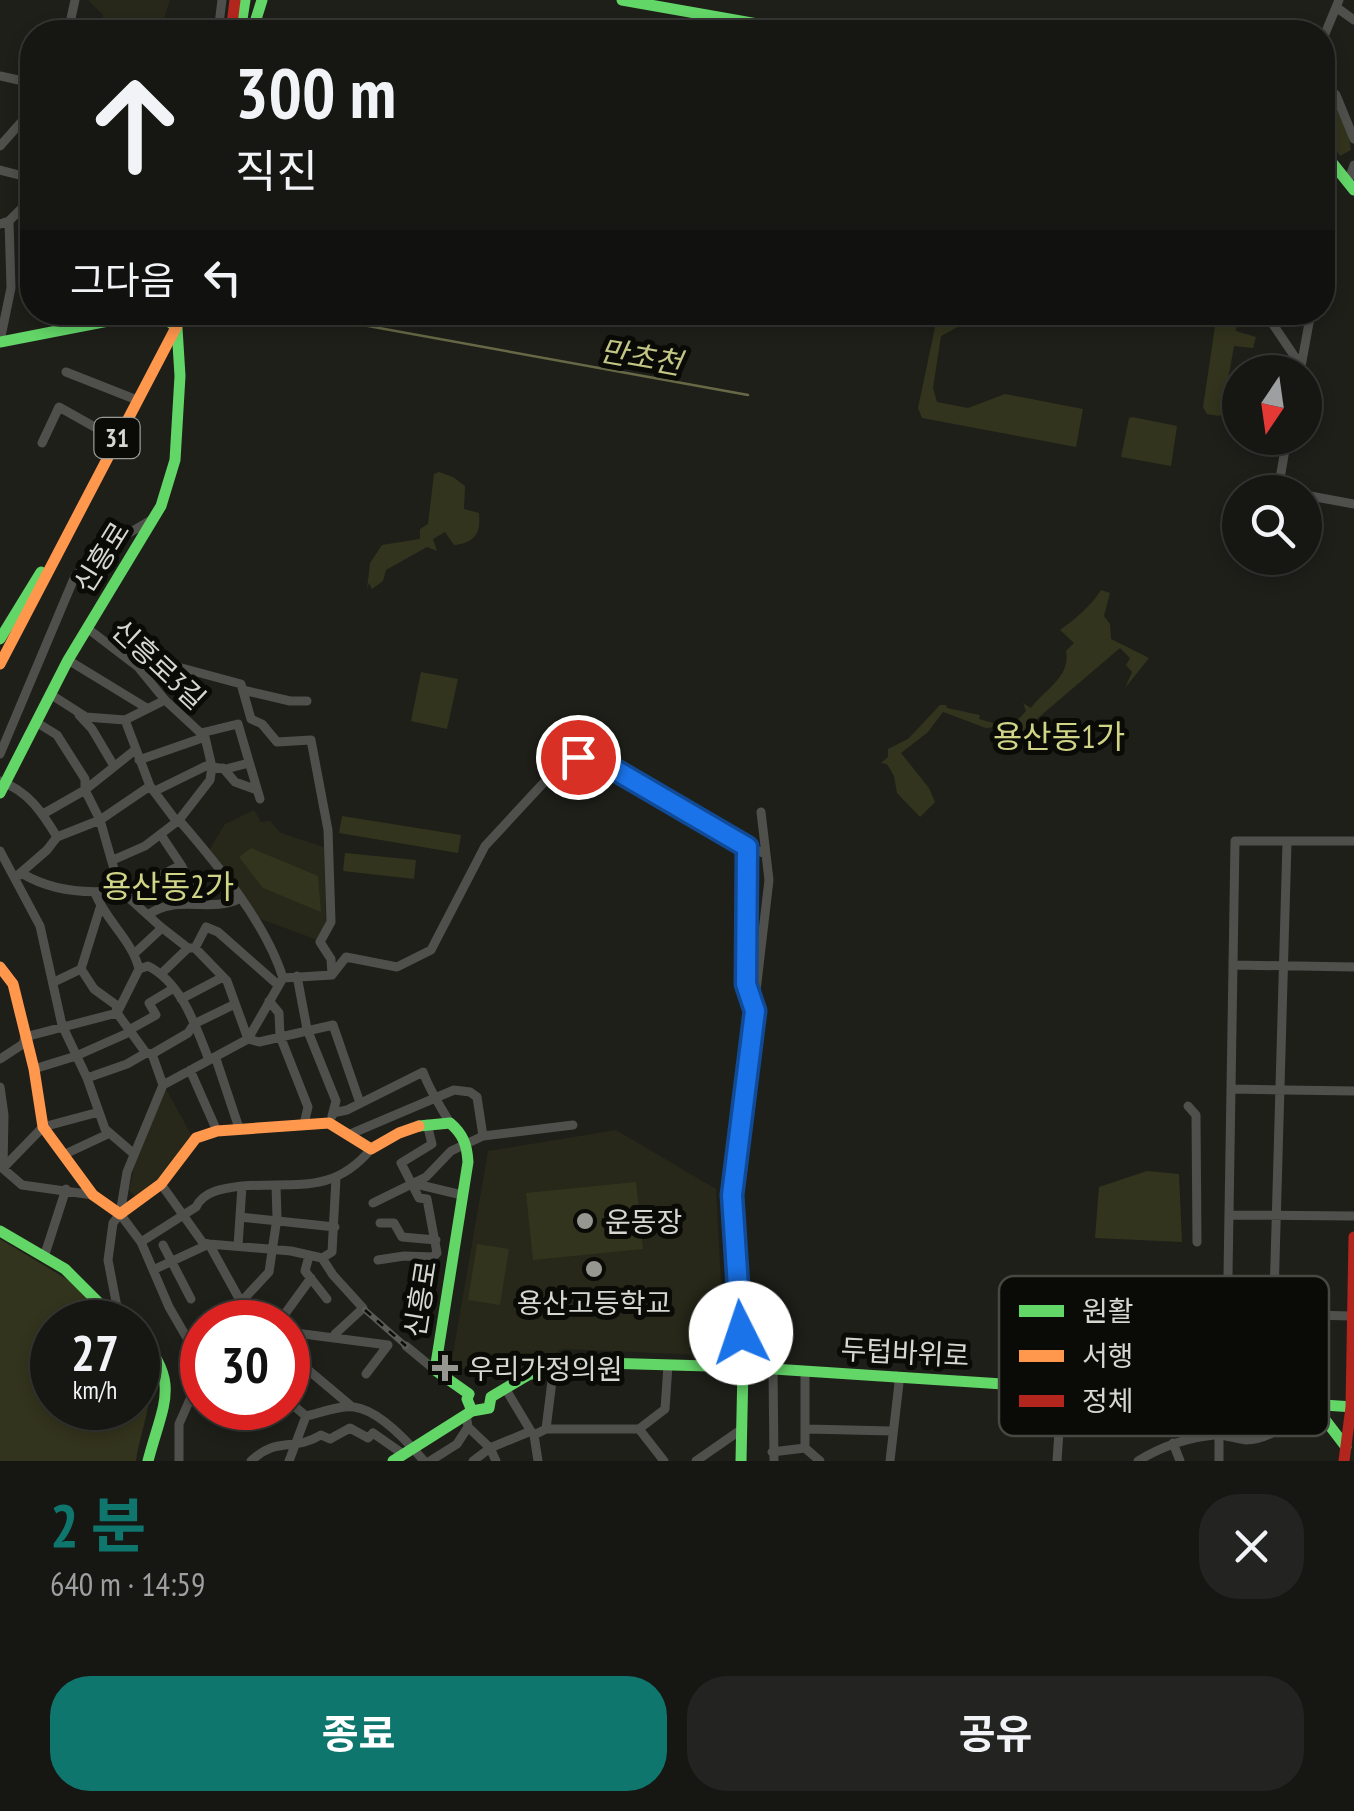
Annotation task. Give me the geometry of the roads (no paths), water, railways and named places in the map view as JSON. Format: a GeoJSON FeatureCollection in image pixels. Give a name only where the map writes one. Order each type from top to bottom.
{"type":"FeatureCollection","features":[{"type":"Feature","properties":{"kind":"main road"},"geometry":{"type":"LineString","coordinates":[[622,0],[735,20]]}},
{"type":"Feature","properties":{"kind":"main road"},"geometry":{"type":"LineString","coordinates":[[1335,166],[1351,186]]}},
{"type":"Feature","properties":{"kind":"main road"},"geometry":{"type":"LineString","coordinates":[[0,342],[87,325]]}},
{"type":"Feature","properties":{"kind":"main road"},"geometry":{"type":"LineString","coordinates":[[173,325],[177,328]]}},
{"type":"Feature","properties":{"kind":"main road","name":"31"},"geometry":{"type":"LineString","coordinates":[[0,662],[178,325]]}},
{"type":"Feature","properties":{"kind":"main road","name":"신흥로"},"geometry":{"type":"LineString","coordinates":[[2,785],[68,660],[154,519],[175,460],[180,376],[177,328]]}},
{"type":"Feature","properties":{"kind":"main road","name":"31"},"geometry":{"type":"LineString","coordinates":[[0,639],[58,550]]}},
{"type":"Feature","properties":{"kind":"main road"},"geometry":{"type":"LineString","coordinates":[[0,967],[14,984],[43,1127],[92,1195],[120,1214],[161,1184],[196,1138],[217,1130],[304,1124],[331,1118],[348,1135],[371,1148],[400,1129],[450,1123],[468,1142]]}},
{"type":"Feature","properties":{"kind":"main road","name":"신흥로"},"geometry":{"type":"LineString","coordinates":[[468,1142],[435,1370],[468,1394],[478,1389],[490,1397]]}},
{"type":"Feature","properties":{"kind":"main road"},"geometry":{"type":"LineString","coordinates":[[0,1232],[74,1270],[103,1300]]}},
{"type":"Feature","properties":{"kind":"main road"},"geometry":{"type":"LineString","coordinates":[[1344,1461],[1352,1407],[1354,1236]]}},
{"type":"Feature","properties":{"kind":"main road"},"geometry":{"type":"LineString","coordinates":[[160,1359],[167,1385],[160,1412]]}},
{"type":"Feature","properties":{"kind":"main road","name":"두텁바위로"},"geometry":{"type":"LineString","coordinates":[[403,1454],[489,1408],[490,1397],[506,1388],[568,1362],[744,1367],[999,1383]]}},
{"type":"Feature","properties":{"kind":"main road"},"geometry":{"type":"LineString","coordinates":[[741,1461],[744,1367]]}},
{"type":"Feature","properties":{"kind":"main road"},"geometry":{"type":"LineString","coordinates":[[160,1368],[160,1397]]}},
{"type":"Feature","properties":{"kind":"main road"},"geometry":{"type":"LineString","coordinates":[[468,1394],[468,1417]]}},
{"type":"Feature","properties":{"kind":"main road"},"geometry":{"type":"LineString","coordinates":[[1329,1427],[1346,1447]]}},
{"type":"Feature","properties":{"kind":"main road"},"geometry":{"type":"LineString","coordinates":[[147,1461],[153,1430]]}},
{"type":"Feature","properties":{"kind":"main road"},"geometry":{"type":"LineString","coordinates":[[147,1461],[155,1430]]}},
{"type":"Feature","properties":{"kind":"street"},"geometry":{"type":"LineString","coordinates":[[1338,4],[1354,20]]}},
{"type":"Feature","properties":{"kind":"street"},"geometry":{"type":"LineString","coordinates":[[1335,94],[1353,132]]}},
{"type":"Feature","properties":{"kind":"street"},"geometry":{"type":"LineString","coordinates":[[0,146],[20,124]]}},
{"type":"Feature","properties":{"kind":"street"},"geometry":{"type":"LineString","coordinates":[[1351,186],[1354,165]]}},
{"type":"Feature","properties":{"kind":"street"},"geometry":{"type":"LineString","coordinates":[[0,342],[11,288],[4,222]]}},
{"type":"Feature","properties":{"kind":"street"},"geometry":{"type":"LineString","coordinates":[[1273,325],[1291,355]]}},
{"type":"Feature","properties":{"kind":"street"},"geometry":{"type":"LineString","coordinates":[[1303,355],[1308,325]]}},
{"type":"Feature","properties":{"kind":"street"},"geometry":{"type":"LineString","coordinates":[[157,366],[180,376]]}},
{"type":"Feature","properties":{"kind":"street"},"geometry":{"type":"LineString","coordinates":[[66,372],[137,400]]}},
{"type":"Feature","properties":{"kind":"street"},"geometry":{"type":"LineString","coordinates":[[42,443],[59,406],[116,439]]}},
{"type":"Feature","properties":{"kind":"street"},"geometry":{"type":"LineString","coordinates":[[1322,498],[1354,504]]}},
{"type":"Feature","properties":{"kind":"street"},"geometry":{"type":"LineString","coordinates":[[0,754],[75,576],[124,536],[154,519]]}},
{"type":"Feature","properties":{"kind":"street","name":"신흥로3길"},"geometry":{"type":"LineString","coordinates":[[88,628],[138,667],[202,735],[212,768]]}},
{"type":"Feature","properties":{"kind":"street"},"geometry":{"type":"LineString","coordinates":[[68,660],[145,708]]}},
{"type":"Feature","properties":{"kind":"street"},"geometry":{"type":"LineString","coordinates":[[138,667],[152,660],[241,684],[251,719]]}},
{"type":"Feature","properties":{"kind":"street"},"geometry":{"type":"LineString","coordinates":[[244,690],[307,701]]}},
{"type":"Feature","properties":{"kind":"street"},"geometry":{"type":"LineString","coordinates":[[50,694],[92,729],[114,766]]}},
{"type":"Feature","properties":{"kind":"street"},"geometry":{"type":"LineString","coordinates":[[78,714],[126,720],[166,700]]}},
{"type":"Feature","properties":{"kind":"street"},"geometry":{"type":"LineString","coordinates":[[43,814],[137,755],[251,719],[262,724],[278,742],[311,740],[328,830],[331,922],[320,942],[331,959],[332,975]]}},
{"type":"Feature","properties":{"kind":"street"},"geometry":{"type":"LineString","coordinates":[[126,720],[152,788],[174,818],[208,852],[275,953],[280,982]]}},
{"type":"Feature","properties":{"kind":"street"},"geometry":{"type":"LineString","coordinates":[[36,722],[56,735],[85,779],[85,790],[100,820],[122,892],[223,977],[248,1040]]}},
{"type":"Feature","properties":{"kind":"street"},"geometry":{"type":"LineString","coordinates":[[223,768],[235,782],[258,794],[238,724]]}},
{"type":"Feature","properties":{"kind":"street"},"geometry":{"type":"LineString","coordinates":[[332,975],[346,957],[397,967],[432,950],[485,846],[562,764],[578,757],[605,764],[765,854]]}},
{"type":"Feature","properties":{"kind":"street"},"geometry":{"type":"LineString","coordinates":[[14,878],[57,837],[100,820],[152,788],[206,766],[223,768],[250,763]]}},
{"type":"Feature","properties":{"kind":"street"},"geometry":{"type":"LineString","coordinates":[[112,860],[161,835],[179,820],[210,780],[212,768]]}},
{"type":"Feature","properties":{"kind":"street"},"geometry":{"type":"LineString","coordinates":[[2,785],[20,790],[43,814],[57,837]]}},
{"type":"Feature","properties":{"kind":"street"},"geometry":{"type":"LineString","coordinates":[[744,1367],[732,1195],[768,880],[760,812]]}},
{"type":"Feature","properties":{"kind":"street"},"geometry":{"type":"LineString","coordinates":[[161,835],[202,904]]}},
{"type":"Feature","properties":{"kind":"street"},"geometry":{"type":"LineString","coordinates":[[1228,1276],[1235,841],[1354,841]]}},
{"type":"Feature","properties":{"kind":"street"},"geometry":{"type":"LineString","coordinates":[[1275,1276],[1287,842]]}},
{"type":"Feature","properties":{"kind":"street"},"geometry":{"type":"LineString","coordinates":[[747,847],[746,984],[755,1011]]}},
{"type":"Feature","properties":{"kind":"street"},"geometry":{"type":"LineString","coordinates":[[0,851],[40,926],[62,1025],[98,1112],[108,1134],[134,1154]]}},
{"type":"Feature","properties":{"kind":"street"},"geometry":{"type":"LineString","coordinates":[[14,878],[23,874],[43,886],[95,894],[122,892],[181,865]]}},
{"type":"Feature","properties":{"kind":"street"},"geometry":{"type":"LineString","coordinates":[[95,894],[100,908],[135,953],[139,968],[117,1013]]}},
{"type":"Feature","properties":{"kind":"street"},"geometry":{"type":"LineString","coordinates":[[148,915],[159,907],[226,905],[239,899]]}},
{"type":"Feature","properties":{"kind":"street"},"geometry":{"type":"LineString","coordinates":[[54,982],[80,969],[100,908]]}},
{"type":"Feature","properties":{"kind":"street"},"geometry":{"type":"LineString","coordinates":[[162,972],[191,948],[206,927],[218,932],[280,982]]}},
{"type":"Feature","properties":{"kind":"street"},"geometry":{"type":"LineString","coordinates":[[135,953],[162,928]]}},
{"type":"Feature","properties":{"kind":"street"},"geometry":{"type":"LineString","coordinates":[[1233,965],[1354,968]]}},
{"type":"Feature","properties":{"kind":"street"},"geometry":{"type":"LineString","coordinates":[[139,968],[148,966],[162,972],[174,988],[213,1060],[239,1128]]}},
{"type":"Feature","properties":{"kind":"street"},"geometry":{"type":"LineString","coordinates":[[80,969],[94,989],[116,1004],[117,1013],[149,1053],[164,1085]]}},
{"type":"Feature","properties":{"kind":"street"},"geometry":{"type":"LineString","coordinates":[[99,1295],[109,1284],[113,1223],[120,1214],[134,1154],[164,1085],[248,1040],[280,982],[297,976],[332,975]]}},
{"type":"Feature","properties":{"kind":"street"},"geometry":{"type":"LineString","coordinates":[[297,976],[307,1029],[336,1101],[331,1118]]}},
{"type":"Feature","properties":{"kind":"street"},"geometry":{"type":"LineString","coordinates":[[181,1000],[223,977]]}},
{"type":"Feature","properties":{"kind":"street"},"geometry":{"type":"LineString","coordinates":[[34,1068],[76,1056],[130,1031],[156,1015],[150,1003],[174,988]]}},
{"type":"Feature","properties":{"kind":"street"},"geometry":{"type":"LineString","coordinates":[[269,1000],[279,1013],[280,1036],[308,1107],[304,1124]]}},
{"type":"Feature","properties":{"kind":"street"},"geometry":{"type":"LineString","coordinates":[[87,1078],[149,1053],[235,1004]]}},
{"type":"Feature","properties":{"kind":"street"},"geometry":{"type":"LineString","coordinates":[[0,1059],[22,1044],[25,1037],[117,1013]]}},
{"type":"Feature","properties":{"kind":"street"},"geometry":{"type":"LineString","coordinates":[[248,1040],[259,1042],[333,1025],[360,1104]]}},
{"type":"Feature","properties":{"kind":"street"},"geometry":{"type":"LineString","coordinates":[[190,1070],[217,1130]]}},
{"type":"Feature","properties":{"kind":"street"},"geometry":{"type":"LineString","coordinates":[[331,1118],[423,1072],[432,1097],[441,1104],[450,1123]]}},
{"type":"Feature","properties":{"kind":"street"},"geometry":{"type":"LineString","coordinates":[[0,1087],[4,1115],[1,1167]]}},
{"type":"Feature","properties":{"kind":"street"},"geometry":{"type":"LineString","coordinates":[[1231,1089],[1354,1091]]}},
{"type":"Feature","properties":{"kind":"street"},"geometry":{"type":"LineString","coordinates":[[348,1135],[454,1090],[477,1096],[483,1136]]}},
{"type":"Feature","properties":{"kind":"street"},"geometry":{"type":"LineString","coordinates":[[1188,1106],[1196,1114],[1196,1242]]}},
{"type":"Feature","properties":{"kind":"street"},"geometry":{"type":"LineString","coordinates":[[1,1167],[43,1127],[98,1112]]}},
{"type":"Feature","properties":{"kind":"street"},"geometry":{"type":"LineString","coordinates":[[378,1260],[432,1256],[436,1244],[427,1199],[419,1198],[401,1163],[432,1144],[427,1124]]}},
{"type":"Feature","properties":{"kind":"street"},"geometry":{"type":"LineString","coordinates":[[373,1203],[426,1177],[451,1151],[483,1136],[573,1125]]}},
{"type":"Feature","properties":{"kind":"street"},"geometry":{"type":"LineString","coordinates":[[63,1156],[108,1134]]}},
{"type":"Feature","properties":{"kind":"street"},"geometry":{"type":"LineString","coordinates":[[141,1242],[218,1190],[320,1183],[336,1178],[360,1162],[371,1148]]}},
{"type":"Feature","properties":{"kind":"street"},"geometry":{"type":"LineString","coordinates":[[1,1167],[22,1185],[92,1195]]}},
{"type":"Feature","properties":{"kind":"street"},"geometry":{"type":"LineString","coordinates":[[161,1184],[203,1243],[322,1258],[332,1252],[336,1178]]}},
{"type":"Feature","properties":{"kind":"street"},"geometry":{"type":"LineString","coordinates":[[412,1183],[462,1195]]}},
{"type":"Feature","properties":{"kind":"street"},"geometry":{"type":"LineString","coordinates":[[238,1246],[242,1186]]}},
{"type":"Feature","properties":{"kind":"street"},"geometry":{"type":"LineString","coordinates":[[243,1300],[269,1272],[276,1186]]}},
{"type":"Feature","properties":{"kind":"street"},"geometry":{"type":"LineString","coordinates":[[45,1254],[66,1189]]}},
{"type":"Feature","properties":{"kind":"street"},"geometry":{"type":"LineString","coordinates":[[120,1214],[141,1242],[195,1352],[195,1388],[179,1424],[179,1461]]}},
{"type":"Feature","properties":{"kind":"street"},"geometry":{"type":"LineString","coordinates":[[1229,1214],[1354,1216]]}},
{"type":"Feature","properties":{"kind":"street"},"geometry":{"type":"LineString","coordinates":[[240,1216],[335,1227]]}},
{"type":"Feature","properties":{"kind":"street"},"geometry":{"type":"LineString","coordinates":[[380,1223],[394,1223],[402,1237],[452,1251]]}},
{"type":"Feature","properties":{"kind":"street"},"geometry":{"type":"LineString","coordinates":[[155,1269],[209,1244]]}},
{"type":"Feature","properties":{"kind":"street"},"geometry":{"type":"LineString","coordinates":[[209,1244],[240,1300]]}},
{"type":"Feature","properties":{"kind":"street"},"geometry":{"type":"LineString","coordinates":[[163,1246],[191,1299]]}},
{"type":"Feature","properties":{"kind":"street"},"geometry":{"type":"LineString","coordinates":[[309,1256],[305,1271],[327,1299]]}},
{"type":"Feature","properties":{"kind":"street"},"geometry":{"type":"LineString","coordinates":[[322,1258],[361,1310],[334,1338]]}},
{"type":"Feature","properties":{"kind":"street"},"geometry":{"type":"LineString","coordinates":[[108,1260],[115,1300]]}},
{"type":"Feature","properties":{"kind":"street"},"geometry":{"type":"LineString","coordinates":[[295,1300],[311,1278]]}},
{"type":"Feature","properties":{"kind":"street"},"geometry":{"type":"LineString","coordinates":[[1329,1315],[1351,1316]]}},
{"type":"Feature","properties":{"kind":"street"},"geometry":{"type":"LineString","coordinates":[[310,1335],[388,1345],[366,1374]]}},
{"type":"Feature","properties":{"kind":"street"},"geometry":{"type":"LineString","coordinates":[[406,1346],[435,1370]]}},
{"type":"Feature","properties":{"kind":"street"},"geometry":{"type":"LineString","coordinates":[[546,1429],[554,1365]]}},
{"type":"Feature","properties":{"kind":"street"},"geometry":{"type":"LineString","coordinates":[[474,1461],[490,1448],[546,1429],[639,1429],[666,1409],[668,1365]]}},
{"type":"Feature","properties":{"kind":"street"},"geometry":{"type":"LineString","coordinates":[[773,1369],[773,1456],[805,1448],[820,1461]]}},
{"type":"Feature","properties":{"kind":"street","name":"두텁바위로"},"geometry":{"type":"LineString","coordinates":[[805,1448],[806,1371]]}},
{"type":"Feature","properties":{"kind":"street"},"geometry":{"type":"LineString","coordinates":[[310,1372],[351,1406],[370,1412],[403,1454]]}},
{"type":"Feature","properties":{"kind":"street"},"geometry":{"type":"LineString","coordinates":[[890,1461],[899,1383],[896,1376]]}},
{"type":"Feature","properties":{"kind":"street"},"geometry":{"type":"LineString","coordinates":[[506,1388],[532,1433],[538,1461]]}},
{"type":"Feature","properties":{"kind":"street"},"geometry":{"type":"LineString","coordinates":[[310,1415],[351,1406]]}},
{"type":"Feature","properties":{"kind":"street"},"geometry":{"type":"LineString","coordinates":[[468,1417],[496,1461]]}},
{"type":"Feature","properties":{"kind":"street"},"geometry":{"type":"LineString","coordinates":[[251,1461],[270,1446],[304,1445],[321,1435],[330,1439],[350,1428],[368,1438],[373,1433],[403,1454],[427,1461],[458,1444],[468,1417]]}},
{"type":"Feature","properties":{"kind":"street"},"geometry":{"type":"LineString","coordinates":[[807,1428],[892,1430]]}},
{"type":"Feature","properties":{"kind":"street"},"geometry":{"type":"LineString","coordinates":[[639,1429],[664,1461]]}},
{"type":"Feature","properties":{"kind":"street"},"geometry":{"type":"LineString","coordinates":[[696,1461],[742,1429]]}},
{"type":"Feature","properties":{"kind":"street"},"geometry":{"type":"LineString","coordinates":[[289,1461],[302,1430]]}},
{"type":"Feature","properties":{"kind":"street"},"geometry":{"type":"LineString","coordinates":[[1057,1461],[1059,1436]]}},
{"type":"Feature","properties":{"kind":"street"},"geometry":{"type":"LineString","coordinates":[[1138,1461],[1173,1443],[1209,1436]]}},
{"type":"Feature","properties":{"kind":"street"},"geometry":{"type":"LineString","coordinates":[[1229,1436],[1250,1440],[1263,1436]]}},
{"type":"Feature","properties":{"kind":"street"},"geometry":{"type":"LineString","coordinates":[[1173,1443],[1180,1461]]}},
{"type":"Feature","properties":{"kind":"waterway","name":"만초천"},"geometry":{"type":"LineString","coordinates":[[363,325],[748,395]]}},
{"type":"Feature","properties":{"kind":"railway"},"geometry":{"type":"LineString","coordinates":[[365,1310],[406,1346]]}},
{"type":"Feature","properties":{"kind":"place","name":"운동장"},"geometry":{"type":"Point","coordinates":[585,1221]}},
{"type":"Feature","properties":{"kind":"place","name":"용산고등학교"},"geometry":{"type":"Point","coordinates":[594,1269]}},
{"type":"Feature","properties":{"kind":"place","name":"우리가정의원"},"geometry":{"type":"Point","coordinates":[445,1368]}},
{"type":"Feature","properties":{"kind":"district","name":"용산동1가"},"geometry":{"type":"Point","coordinates":[1059,736]}},
{"type":"Feature","properties":{"kind":"district","name":"용산동2가"},"geometry":{"type":"Point","coordinates":[168,886]}}]}
